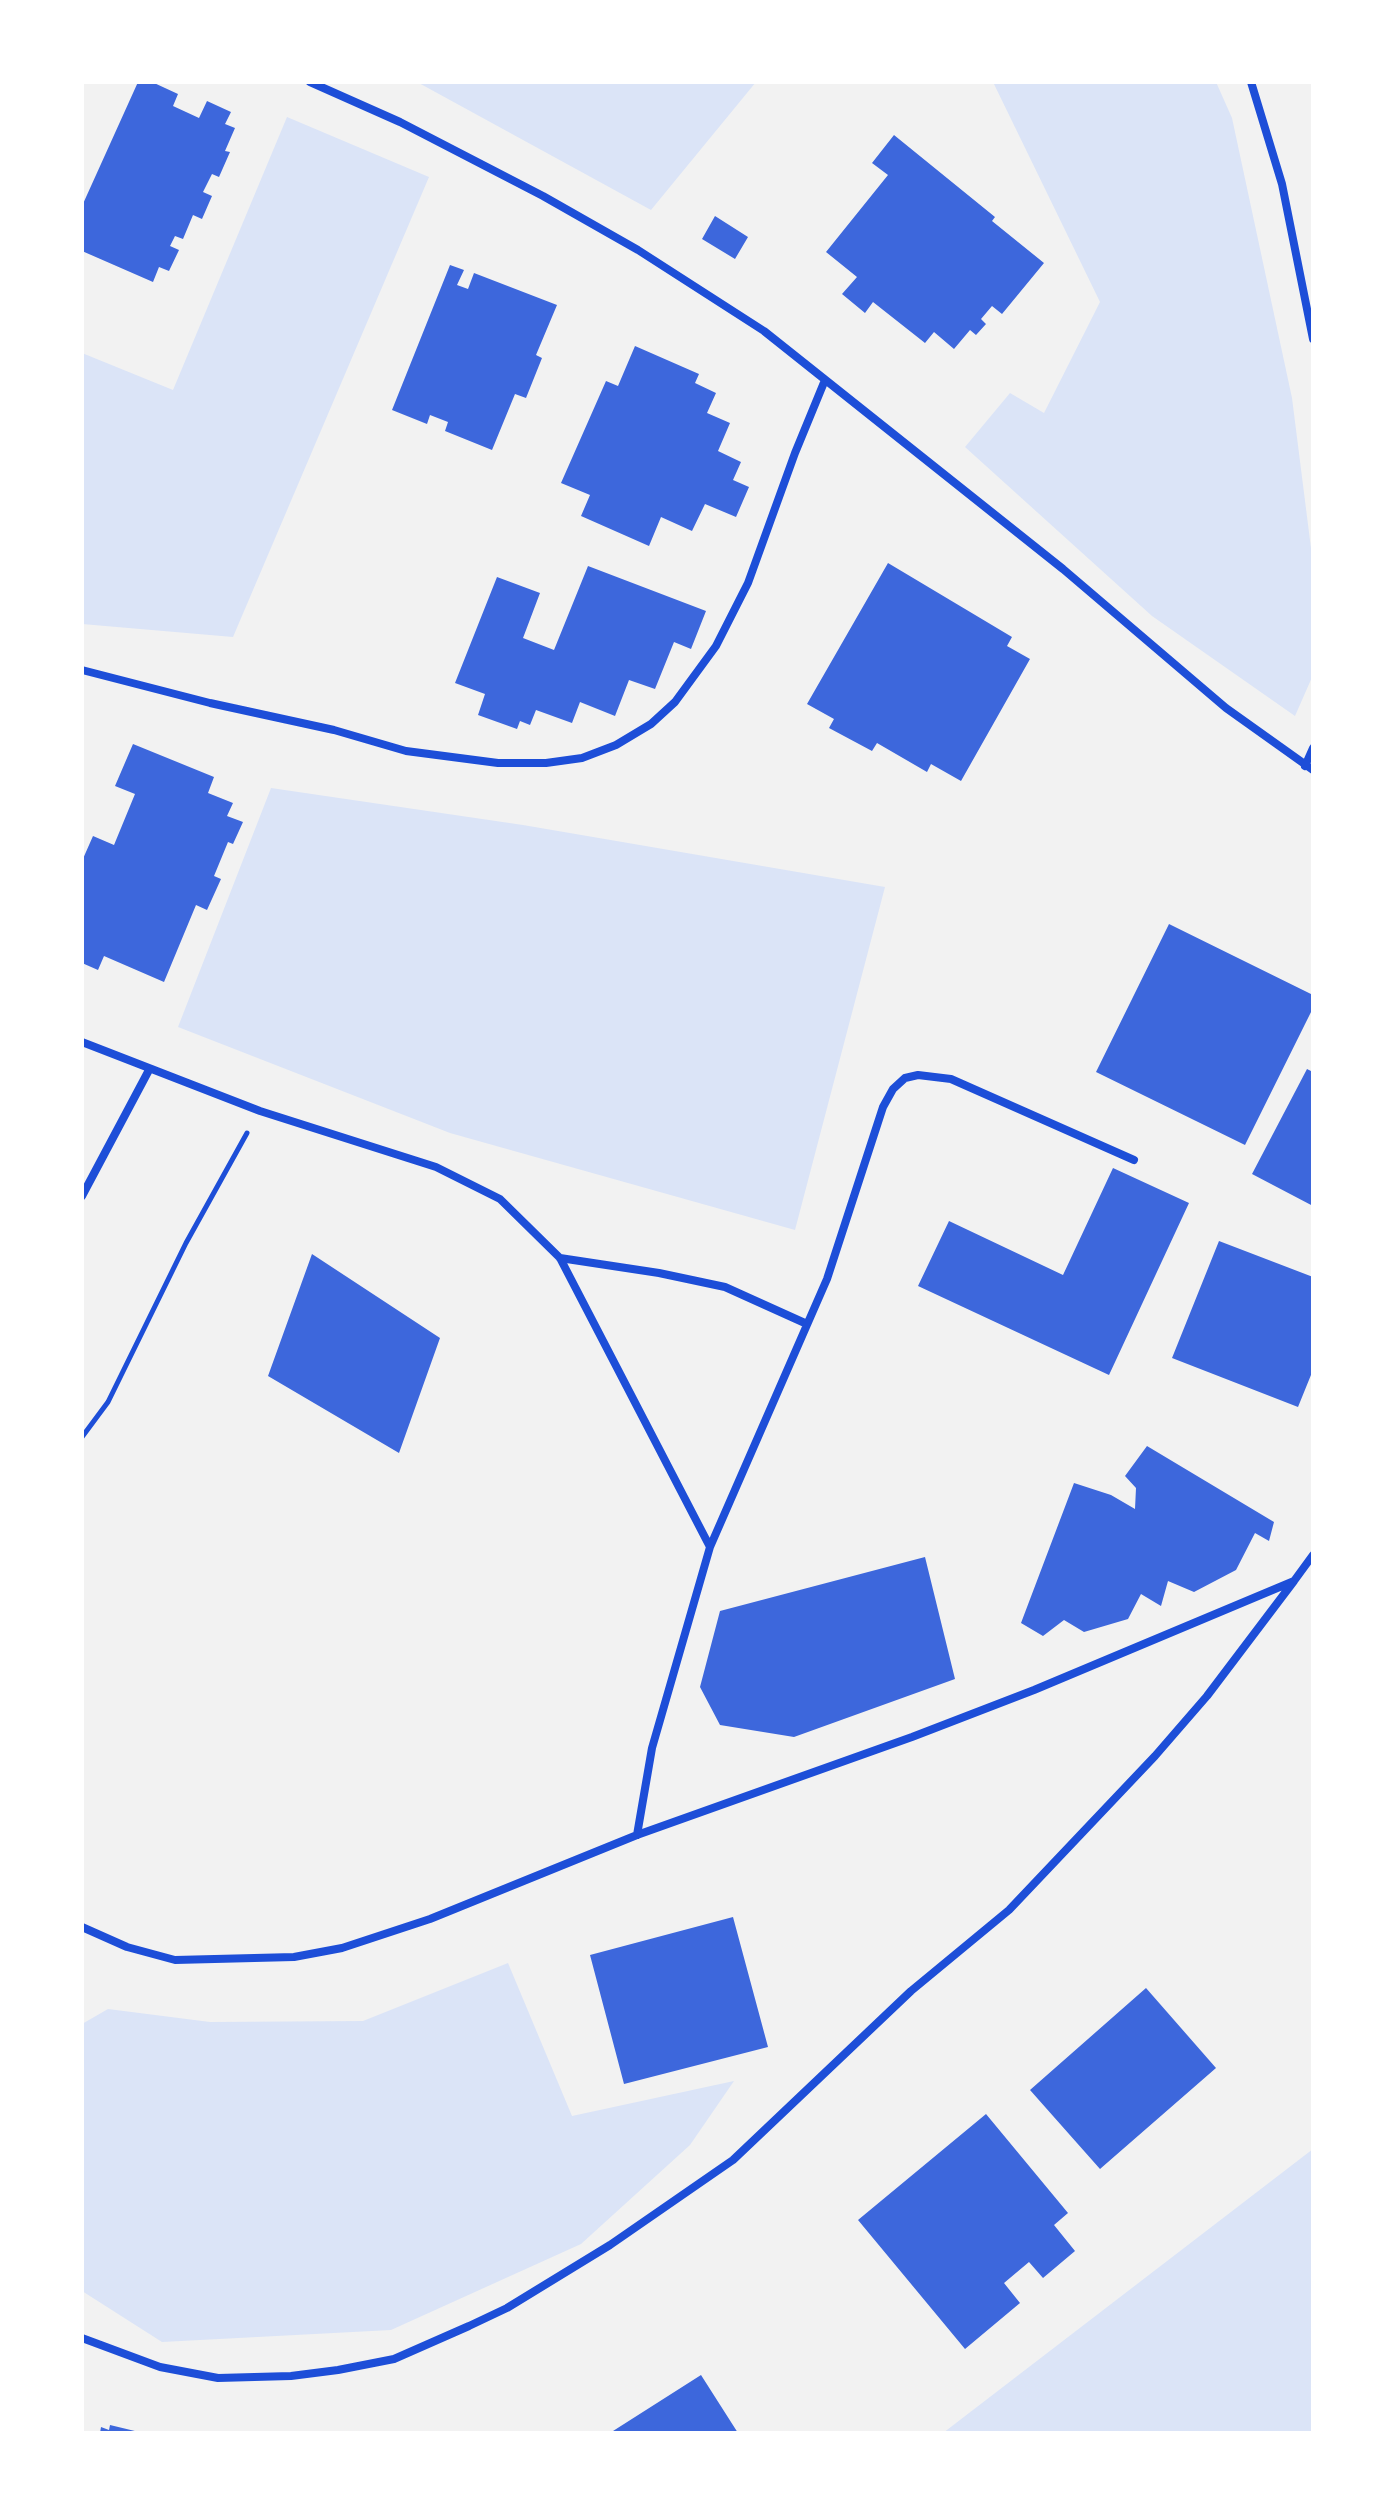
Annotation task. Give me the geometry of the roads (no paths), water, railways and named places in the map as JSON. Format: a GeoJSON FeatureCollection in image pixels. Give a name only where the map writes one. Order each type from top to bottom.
{"type":"FeatureCollection","features":[{"type":"Feature","properties":{"kind":"street"},"geometry":{"type":"LineString","coordinates":[[310,82],[400,122],[543,196],[638,250],[764,331],[1063,569],[1226,708],[1309,768],[1313,748]]}},
{"type":"Feature","properties":{"kind":"street"},"geometry":{"type":"LineString","coordinates":[[1251,82],[1282,184],[1313,339]]}},
{"type":"Feature","properties":{"kind":"street"},"geometry":{"type":"LineString","coordinates":[[82,670],[210,703],[334,730],[406,751],[498,763],[546,763],[582,758],[616,745],[651,724],[675,702],[716,646],[748,583],[825,380]]}},
{"type":"Feature","properties":{"kind":"street"},"geometry":{"type":"LineString","coordinates":[[82,1042],[260,1111],[436,1167],[500,1199],[560,1258],[710,1547]]}},
{"type":"Feature","properties":{"kind":"street"},"geometry":{"type":"LineString","coordinates":[[82,1196],[149,1070]]}},
{"type":"Feature","properties":{"kind":"street"},"geometry":{"type":"LineString","coordinates":[[637,1835],[652,1748],[710,1547],[827,1279],[883,1107],[893,1089],[905,1078],[933,1075],[951,1079],[1134,1160]]}},
{"type":"Feature","properties":{"kind":"street"},"geometry":{"type":"LineString","coordinates":[[560,1258],[725,1287],[807,1324]]}},
{"type":"Feature","properties":{"kind":"street"},"geometry":{"type":"LineString","coordinates":[[82,2338],[160,2367],[218,2378],[291,2376],[338,2370],[394,2359],[469,2326],[507,2308],[610,2245],[733,2160],[911,1991],[1009,1910],[1092,1825],[1207,1696],[1313,1555]]}},
{"type":"Feature","properties":{"kind":"street"},"geometry":{"type":"LineString","coordinates":[[82,1927],[127,1947],[175,1960],[294,1957],[342,1948],[430,1919],[637,1835],[925,1732],[1294,1581]]}}]}
